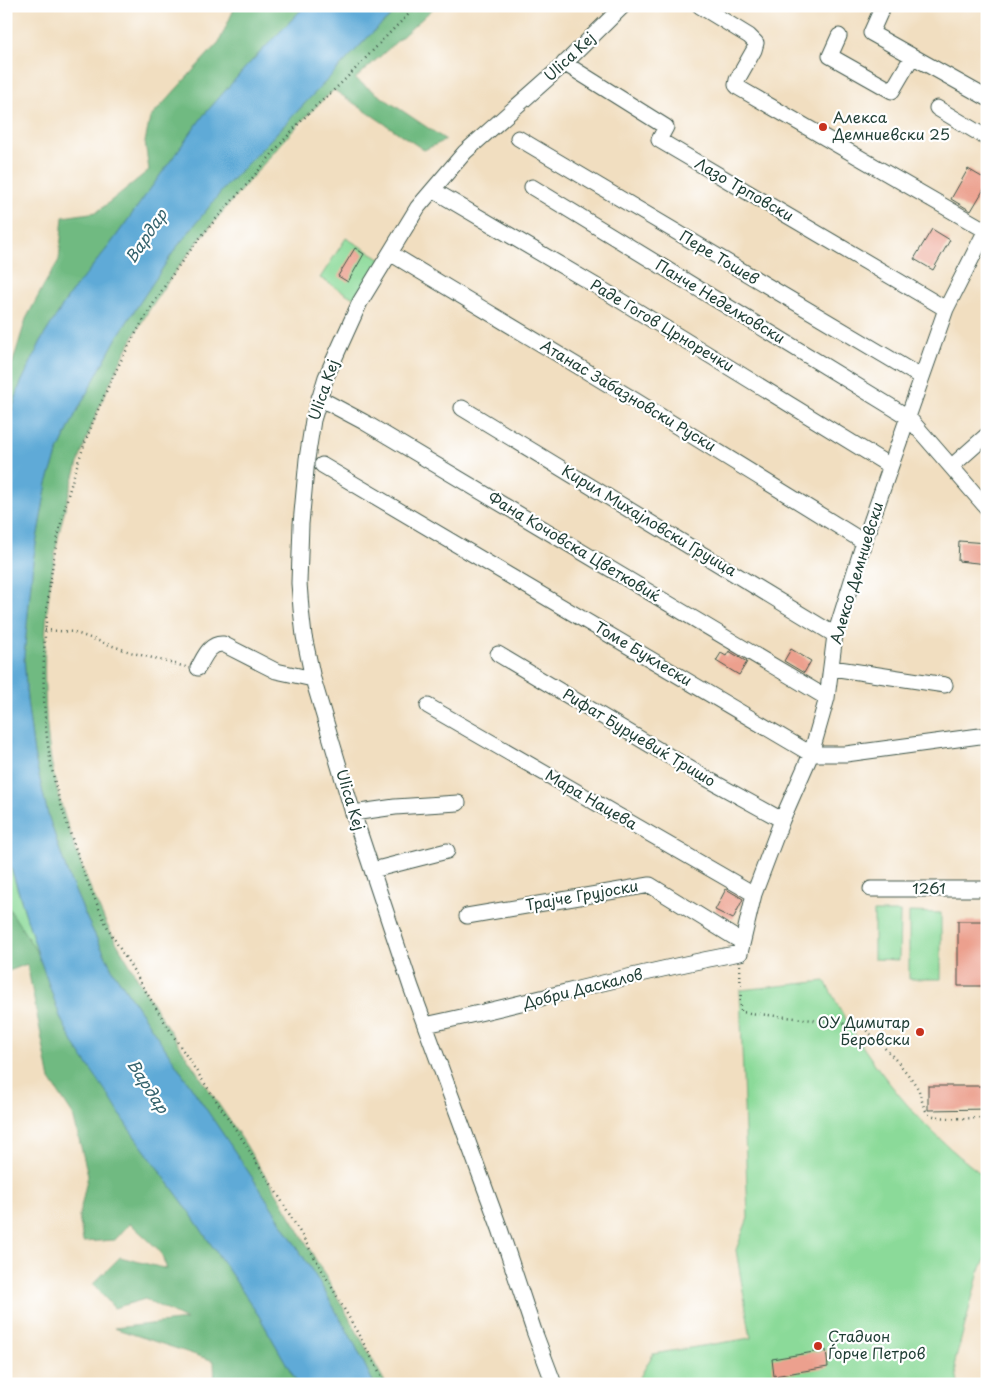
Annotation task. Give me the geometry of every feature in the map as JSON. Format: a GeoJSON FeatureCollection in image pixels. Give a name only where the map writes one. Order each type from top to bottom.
{"type":"FeatureCollection","features":[{"type":"Feature","properties":{"kind":"street","name":"Ulica Kej"},"geometry":{"type":"LineString","coordinates":[[554,1384],[500,1229],[425,1025],[353,812],[313,679],[304,636],[299,583],[302,494],[308,449],[319,398],[345,333],[360,302],[418,207],[465,152],[564,63],[623,6]]}},
{"type":"Feature","properties":{"kind":"street"},"geometry":{"type":"LineString","coordinates":[[700,6],[749,36],[756,43],[754,50],[736,80],[739,88],[986,229]]}},
{"type":"Feature","properties":{"kind":"street"},"geometry":{"type":"LineString","coordinates":[[883,6],[871,33],[987,98]]}},
{"type":"Feature","properties":{"kind":"street"},"geometry":{"type":"LineString","coordinates":[[839,36],[830,56],[892,92],[912,57]]}},
{"type":"Feature","properties":{"kind":"street","name":"Лазо Трповски"},"geometry":{"type":"LineString","coordinates":[[564,63],[666,127],[659,140],[946,309]]}},
{"type":"Feature","properties":{"kind":"street"},"geometry":{"type":"LineString","coordinates":[[937,108],[987,138]]}},
{"type":"Feature","properties":{"kind":"street","name":"Пере Тошев"},"geometry":{"type":"LineString","coordinates":[[518,138],[921,377]]}},
{"type":"Feature","properties":{"kind":"street","name":"Панче Неделковски"},"geometry":{"type":"LineString","coordinates":[[532,187],[908,417],[987,508]]}},
{"type":"Feature","properties":{"kind":"street","name":"Раде Гогов Црноречки"},"geometry":{"type":"LineString","coordinates":[[433,190],[608,293],[890,466]]}},
{"type":"Feature","properties":{"kind":"street","name":"Алексо Демниевски"},"geometry":{"type":"LineString","coordinates":[[741,948],[754,894],[782,820],[811,754],[828,698],[835,635],[864,542],[946,309],[986,229]]}},
{"type":"Feature","properties":{"kind":"street","name":"Атанас Забазновски Руски"},"geometry":{"type":"LineString","coordinates":[[390,253],[636,401],[864,542]]}},
{"type":"Feature","properties":{"kind":"street","name":"Фана Кочовска Цветковиќ"},"geometry":{"type":"LineString","coordinates":[[319,398],[364,422],[828,698]]}},
{"type":"Feature","properties":{"kind":"street","name":"Кирил Михајловски Груица"},"geometry":{"type":"LineString","coordinates":[[462,408],[835,635]]}},
{"type":"Feature","properties":{"kind":"street"},"geometry":{"type":"LineString","coordinates":[[952,466],[987,435]]}},
{"type":"Feature","properties":{"kind":"street","name":"Томе Буклески"},"geometry":{"type":"LineString","coordinates":[[322,465],[811,754]]}},
{"type":"Feature","properties":{"kind":"street"},"geometry":{"type":"LineString","coordinates":[[195,669],[208,651],[215,644],[219,643],[228,645],[276,670],[313,679]]}},
{"type":"Feature","properties":{"kind":"street","name":"Рифат Бурџевиќ Тришо"},"geometry":{"type":"LineString","coordinates":[[498,654],[704,778],[782,820]]}},
{"type":"Feature","properties":{"kind":"street"},"geometry":{"type":"LineString","coordinates":[[832,668],[945,685]]}},
{"type":"Feature","properties":{"kind":"street","name":"Мара Нацева"},"geometry":{"type":"LineString","coordinates":[[428,706],[754,894]]}},
{"type":"Feature","properties":{"kind":"street"},"geometry":{"type":"LineString","coordinates":[[811,754],[846,754],[987,735]]}},
{"type":"Feature","properties":{"kind":"street"},"geometry":{"type":"LineString","coordinates":[[353,812],[458,803]]}},
{"type":"Feature","properties":{"kind":"street"},"geometry":{"type":"LineString","coordinates":[[373,870],[447,851]]}},
{"type":"Feature","properties":{"kind":"street","name":"Трајче Грујоски"},"geometry":{"type":"LineString","coordinates":[[467,916],[650,885],[741,948]]}},
{"type":"Feature","properties":{"kind":"street","name":"1261"},"geometry":{"type":"LineString","coordinates":[[871,889],[987,889]]}},
{"type":"Feature","properties":{"kind":"street","name":"Добри Даскалов"},"geometry":{"type":"LineString","coordinates":[[425,1025],[489,1012],[692,962],[741,948]]}},
{"type":"Feature","properties":{"kind":"path"},"geometry":{"type":"LineString","coordinates":[[386,1384],[326,1275],[280,1198],[258,1168],[246,1145],[154,1006],[109,929],[84,870],[61,804],[51,763],[46,716],[44,658],[52,568],[68,497],[90,429],[134,335],[178,266],[217,218],[312,110],[418,6]]}},
{"type":"Feature","properties":{"kind":"path"},"geometry":{"type":"LineString","coordinates":[[45,630],[74,632],[130,652],[195,669]]}},
{"type":"Feature","properties":{"kind":"path"},"geometry":{"type":"LineString","coordinates":[[741,948],[741,1012],[861,1027],[871,1034],[911,1078],[918,1089],[926,1111],[930,1115],[947,1118],[987,1118]]}},
{"type":"Feature","properties":{"kind":"green space"},"geometry":{"type":"Polygon","coordinates":[[[305,6],[246,67],[203,116],[109,246],[70,294],[43,337],[20,385],[6,429],[6,375],[11,368],[26,319],[59,260],[63,217],[97,212],[149,170],[145,142],[150,118],[219,42],[235,7],[305,6]]]}},
{"type":"Feature","properties":{"kind":"green space"},"geometry":{"type":"Polygon","coordinates":[[[402,6],[436,6],[355,79],[446,140],[424,150],[334,90],[290,134],[202,237],[146,315],[113,377],[94,420],[78,463],[55,553],[48,599],[45,646],[46,720],[54,776],[71,835],[94,897],[111,933],[148,996],[277,1193],[386,1384],[374,1384],[354,1343],[321,1285],[260,1189],[113,971],[88,921],[68,875],[48,815],[34,754],[24,656],[33,561],[47,483],[58,451],[75,415],[117,337],[176,248],[225,187],[371,34],[402,6]]]}},
{"type":"Feature","properties":{"kind":"green space"},"geometry":{"type":"Polygon","coordinates":[[[346,238],[385,261],[360,302],[320,278],[346,238]]]}},
{"type":"Feature","properties":{"kind":"green space"},"geometry":{"type":"Polygon","coordinates":[[[6,853],[38,954],[6,904],[6,853]]]}},
{"type":"Feature","properties":{"kind":"green space"},"geometry":{"type":"Polygon","coordinates":[[[6,904],[38,954],[61,1019],[75,1046],[110,1096],[127,1126],[184,1204],[259,1316],[298,1384],[215,1384],[214,1361],[114,1328],[187,1320],[145,1299],[114,1308],[93,1284],[120,1257],[167,1269],[160,1251],[130,1223],[115,1240],[83,1242],[79,1216],[88,1175],[73,1115],[50,1080],[27,964],[6,972],[6,904]]]}},
{"type":"Feature","properties":{"kind":"green space"},"geometry":{"type":"Polygon","coordinates":[[[874,912],[900,912],[899,960],[874,959],[874,912]]]}},
{"type":"Feature","properties":{"kind":"green space"},"geometry":{"type":"Polygon","coordinates":[[[909,912],[941,913],[941,979],[909,979],[909,912]]]}},
{"type":"Feature","properties":{"kind":"green space"},"geometry":{"type":"Polygon","coordinates":[[[825,981],[854,1034],[901,1098],[950,1148],[987,1178],[987,1256],[979,1272],[955,1362],[958,1384],[636,1384],[653,1354],[751,1338],[736,1250],[748,1218],[740,990],[825,981]]]}},
{"type":"Feature","properties":{"kind":"water","name":"Вардар"},"geometry":{"type":"Polygon","coordinates":[[[305,6],[402,6],[371,34],[225,187],[176,248],[117,337],[75,415],[58,451],[47,483],[33,561],[24,656],[34,754],[48,815],[68,875],[88,921],[113,971],[260,1189],[321,1285],[354,1343],[374,1384],[298,1384],[259,1316],[184,1204],[127,1126],[75,1046],[61,1019],[6,853],[6,429],[20,385],[43,337],[70,294],[109,246],[203,116],[246,67],[305,6]]]}},
{"type":"Feature","properties":{"kind":"building"},"geometry":{"type":"Polygon","coordinates":[[[968,169],[987,180],[987,184],[971,211],[951,199],[968,169]]]}},
{"type":"Feature","properties":{"kind":"building"},"geometry":{"type":"Polygon","coordinates":[[[932,229],[950,240],[933,270],[914,259],[932,229]]]}},
{"type":"Feature","properties":{"kind":"building"},"geometry":{"type":"Polygon","coordinates":[[[355,248],[364,254],[348,282],[338,276],[355,248]]]}},
{"type":"Feature","properties":{"kind":"building"},"geometry":{"type":"Polygon","coordinates":[[[959,541],[987,543],[987,564],[958,561],[959,541]]]}},
{"type":"Feature","properties":{"kind":"building"},"geometry":{"type":"Polygon","coordinates":[[[791,649],[811,661],[804,673],[784,661],[791,649]]]}},
{"type":"Feature","properties":{"kind":"building"},"geometry":{"type":"Polygon","coordinates":[[[729,651],[747,662],[739,675],[716,661],[721,653],[726,656],[729,651]]]}},
{"type":"Feature","properties":{"kind":"building"},"geometry":{"type":"Polygon","coordinates":[[[726,889],[743,899],[733,919],[715,910],[726,889]]]}},
{"type":"Feature","properties":{"kind":"building"},"geometry":{"type":"Polygon","coordinates":[[[958,921],[987,921],[987,986],[958,986],[958,921]]]}},
{"type":"Feature","properties":{"kind":"building"},"geometry":{"type":"Polygon","coordinates":[[[928,1086],[987,1086],[987,1109],[928,1110],[928,1086]]]}},
{"type":"Feature","properties":{"kind":"building"},"geometry":{"type":"Polygon","coordinates":[[[826,1350],[828,1367],[774,1376],[772,1359],[826,1350]]]}},
{"type":"Feature","properties":{"kind":"place","name":"Алекса Демниевски 25"},"geometry":{"type":"Point","coordinates":[823,127]}},
{"type":"Feature","properties":{"kind":"place","name":"ОУ Димитар Беровски"},"geometry":{"type":"Point","coordinates":[920,1032]}},
{"type":"Feature","properties":{"kind":"place","name":"Стадион Ѓорче Петров"},"geometry":{"type":"Point","coordinates":[818,1346]}}]}
